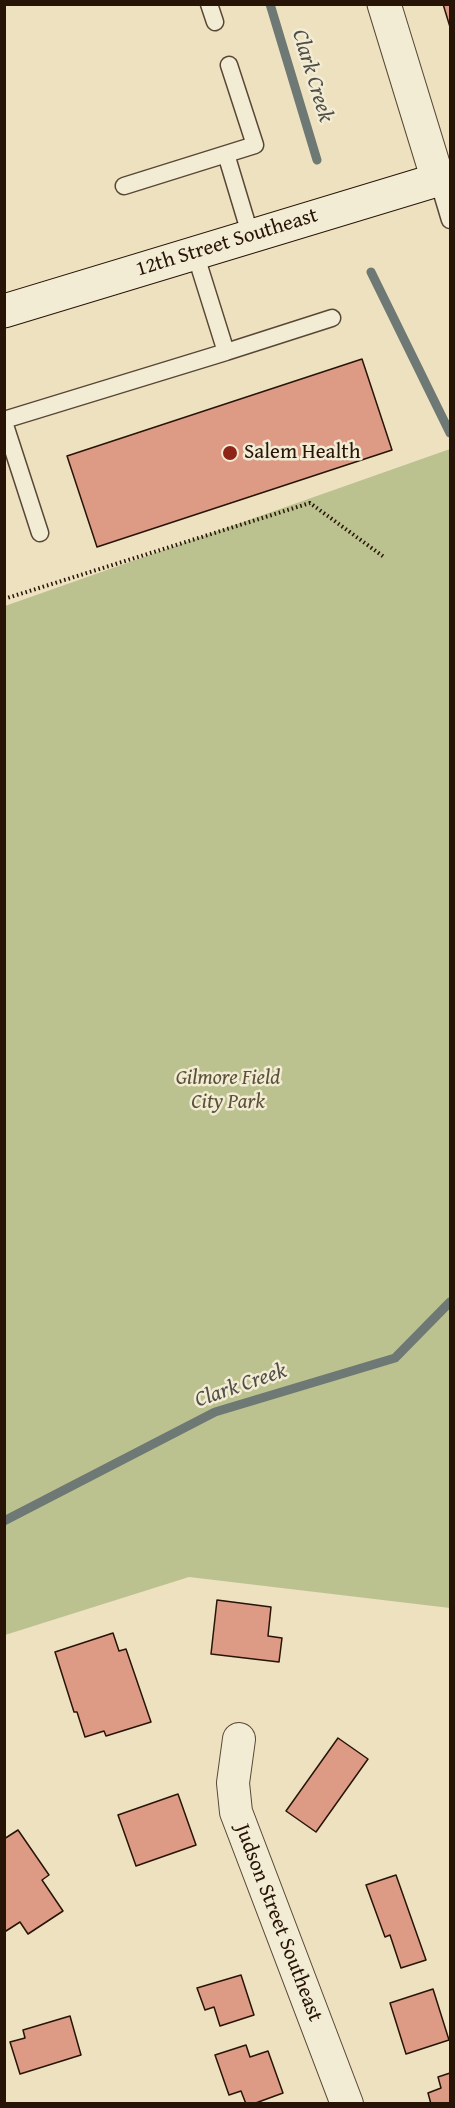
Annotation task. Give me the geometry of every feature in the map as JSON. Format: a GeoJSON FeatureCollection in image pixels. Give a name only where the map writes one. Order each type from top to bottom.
{"type":"FeatureCollection","features":[{"type":"Feature","properties":{"kind":"main road"},"geometry":{"type":"LineString","coordinates":[[384,4],[444,178]]}},
{"type":"Feature","properties":{"kind":"main road","name":"12th Street Southeast"},"geometry":{"type":"LineString","coordinates":[[4,311],[444,178]]}},
{"type":"Feature","properties":{"kind":"street","name":"Judson Street Southeast"},"geometry":{"type":"LineString","coordinates":[[239,1739],[233,1783],[236,1812],[347,2103]]}},
{"type":"Feature","properties":{"kind":"lane"},"geometry":{"type":"LineString","coordinates":[[209,4],[215,22]]}},
{"type":"Feature","properties":{"kind":"lane"},"geometry":{"type":"LineString","coordinates":[[124,186],[255,145],[229,65]]}},
{"type":"Feature","properties":{"kind":"lane"},"geometry":{"type":"LineString","coordinates":[[226,154],[251,237]]}},
{"type":"Feature","properties":{"kind":"lane"},"geometry":{"type":"LineString","coordinates":[[444,178],[450,220]]}},
{"type":"Feature","properties":{"kind":"lane"},"geometry":{"type":"LineString","coordinates":[[195,253],[226,352]]}},
{"type":"Feature","properties":{"kind":"lane"},"geometry":{"type":"LineString","coordinates":[[40,533],[4,421],[332,318]]}},
{"type":"Feature","properties":{"kind":"path"},"geometry":{"type":"LineString","coordinates":[[4,599],[310,503],[384,557]]}},
{"type":"Feature","properties":{"kind":"green space","name":"Gilmore Field City Park"},"geometry":{"type":"Polygon","coordinates":[[[450,449],[450,1608],[189,1577],[5,1635],[5,606],[450,449]]]}},
{"type":"Feature","properties":{"kind":"building"},"geometry":{"type":"Polygon","coordinates":[[[443,4],[450,4],[450,27],[443,4]]]}},
{"type":"Feature","properties":{"kind":"building","name":"Salem Health"},"geometry":{"type":"Polygon","coordinates":[[[362,359],[392,450],[97,547],[67,456],[362,359]]]}},
{"type":"Feature","properties":{"kind":"building"},"geometry":{"type":"Polygon","coordinates":[[[217,1600],[271,1607],[268,1636],[282,1638],[279,1662],[211,1654],[217,1600]]]}},
{"type":"Feature","properties":{"kind":"building"},"geometry":{"type":"Polygon","coordinates":[[[113,1633],[119,1651],[126,1649],[151,1722],[106,1736],[104,1731],[85,1737],[77,1712],[74,1712],[55,1652],[113,1633]]]}},
{"type":"Feature","properties":{"kind":"building"},"geometry":{"type":"Polygon","coordinates":[[[338,1738],[368,1759],[316,1832],[286,1811],[338,1738]]]}},
{"type":"Feature","properties":{"kind":"building"},"geometry":{"type":"Polygon","coordinates":[[[178,1794],[196,1845],[136,1866],[118,1815],[178,1794]]]}},
{"type":"Feature","properties":{"kind":"building"},"geometry":{"type":"Polygon","coordinates":[[[18,1830],[49,1875],[42,1880],[63,1911],[28,1934],[20,1922],[6,1931],[4,1929],[4,1839],[18,1830]]]}},
{"type":"Feature","properties":{"kind":"building"},"geometry":{"type":"Polygon","coordinates":[[[396,1875],[426,1960],[401,1968],[390,1935],[385,1937],[366,1885],[396,1875]]]}},
{"type":"Feature","properties":{"kind":"building"},"geometry":{"type":"Polygon","coordinates":[[[241,1975],[254,2015],[220,2026],[214,2007],[205,2010],[197,1988],[241,1975]]]}},
{"type":"Feature","properties":{"kind":"building"},"geometry":{"type":"Polygon","coordinates":[[[433,1989],[449,2040],[406,2054],[390,2003],[433,1989]]]}},
{"type":"Feature","properties":{"kind":"building"},"geometry":{"type":"Polygon","coordinates":[[[70,2016],[81,2055],[20,2074],[10,2042],[25,2038],[23,2030],[70,2016]]]}},
{"type":"Feature","properties":{"kind":"building"},"geometry":{"type":"Polygon","coordinates":[[[246,2045],[250,2057],[268,2051],[283,2093],[253,2104],[246,2104],[241,2091],[229,2095],[215,2055],[246,2045]]]}},
{"type":"Feature","properties":{"kind":"building"},"geometry":{"type":"Polygon","coordinates":[[[450,2073],[450,2104],[431,2104],[428,2093],[441,2088],[438,2077],[450,2073]]]}},
{"type":"Feature","properties":{"kind":"waterway","name":"Clark Creek"},"geometry":{"type":"LineString","coordinates":[[270,4],[317,160]]}},
{"type":"Feature","properties":{"kind":"waterway","name":"Clark Creek"},"geometry":{"type":"LineString","coordinates":[[371,272],[450,433]]}},
{"type":"Feature","properties":{"kind":"waterway","name":"Clark Creek"},"geometry":{"type":"LineString","coordinates":[[4,1521],[215,1412],[395,1358],[450,1302]]}},
{"type":"Feature","properties":{"kind":"place","name":"Salem Health"},"geometry":{"type":"Point","coordinates":[230,453]}}]}
